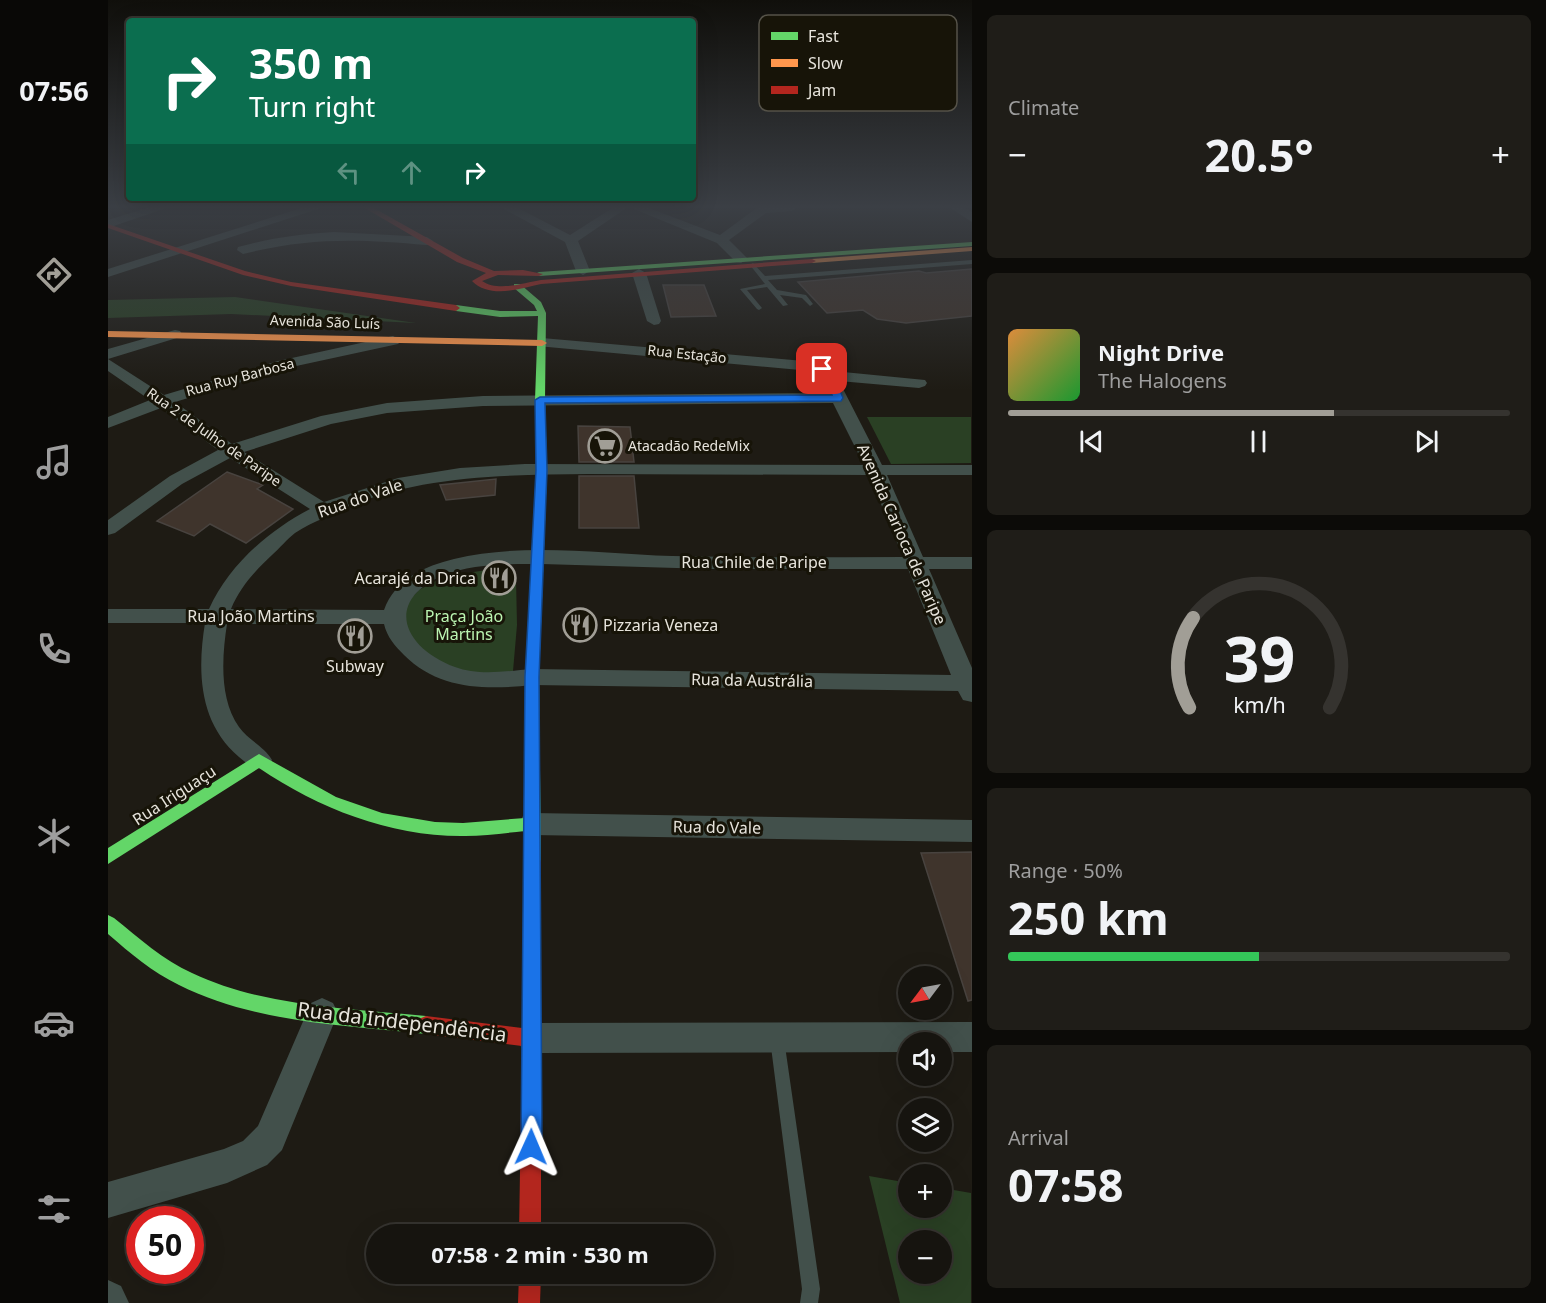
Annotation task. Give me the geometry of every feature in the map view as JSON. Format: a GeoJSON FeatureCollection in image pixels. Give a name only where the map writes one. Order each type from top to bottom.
{"type":"FeatureCollection","features":[{"type":"Feature","properties":{"kind":"main road"},"geometry":{"type":"LineString","coordinates":[[227,268],[291,284],[500,314],[542,313]]}},
{"type":"Feature","properties":{"kind":"main road"},"geometry":{"type":"LineString","coordinates":[[467,268],[477,278],[478,284],[487,288],[690,268]]}},
{"type":"Feature","properties":{"kind":"main road"},"geometry":{"type":"LineString","coordinates":[[479,268],[492,273]]}},
{"type":"Feature","properties":{"kind":"main road"},"geometry":{"type":"LineString","coordinates":[[477,278],[492,273],[543,274],[641,268]]}},
{"type":"Feature","properties":{"kind":"main road"},"geometry":{"type":"LineString","coordinates":[[517,286],[538,304],[542,313],[540,400],[542,470],[532,677],[533,1038],[530,1224]]}},
{"type":"Feature","properties":{"kind":"main road","name":"Avenida São Luís"},"geometry":{"type":"LineString","coordinates":[[108,334],[174,334],[345,345]]}},
{"type":"Feature","properties":{"kind":"main road","name":"Avenida São Luís"},"geometry":{"type":"LineString","coordinates":[[393,341],[542,343]]}},
{"type":"Feature","properties":{"kind":"main road","name":"Rua do Vale"},"geometry":{"type":"LineString","coordinates":[[259,760],[304,791],[361,816],[423,829],[465,830],[532,825]]}},
{"type":"Feature","properties":{"kind":"main road","name":"Rua Iriguaçu"},"geometry":{"type":"LineString","coordinates":[[108,857],[259,760]]}},
{"type":"Feature","properties":{"kind":"main road","name":"Rua da Independência"},"geometry":{"type":"LineString","coordinates":[[108,923],[154,961],[200,986],[258,1005],[533,1038]]}},
{"type":"Feature","properties":{"kind":"main road"},"geometry":{"type":"LineString","coordinates":[[529,1303],[530,1284]]}},
{"type":"Feature","properties":{"kind":"street"},"geometry":{"type":"LineString","coordinates":[[108,273],[124,268]]}},
{"type":"Feature","properties":{"kind":"street"},"geometry":{"type":"LineString","coordinates":[[639,273],[654,321]]}},
{"type":"Feature","properties":{"kind":"street"},"geometry":{"type":"LineString","coordinates":[[126,348],[138,333]]}},
{"type":"Feature","properties":{"kind":"street"},"geometry":{"type":"LineString","coordinates":[[108,354],[174,334]]}},
{"type":"Feature","properties":{"kind":"street","name":"Rua Ruy Barbosa"},"geometry":{"type":"LineString","coordinates":[[108,423],[161,400],[242,374],[345,345],[393,341]]}},
{"type":"Feature","properties":{"kind":"street","name":"Rua Estação"},"geometry":{"type":"LineString","coordinates":[[542,343],[815,367],[829,375],[919,383]]}},
{"type":"Feature","properties":{"kind":"street","name":"Rua 2 de Julho de Paripe"},"geometry":{"type":"LineString","coordinates":[[108,364],[230,451],[321,508]]}},
{"type":"Feature","properties":{"kind":"street","name":"Avenida Carioca de Paripe"},"geometry":{"type":"LineString","coordinates":[[829,375],[838,398],[875,470],[970,687]]}},
{"type":"Feature","properties":{"kind":"street"},"geometry":{"type":"LineString","coordinates":[[108,529],[176,480],[230,451],[327,420],[387,408],[426,403],[540,400],[838,398]]}},
{"type":"Feature","properties":{"kind":"street","name":"Rua do Vale"},"geometry":{"type":"LineString","coordinates":[[259,760],[230,734],[217,704],[210,657],[217,616],[232,586],[258,553],[321,508],[401,482],[485,472],[972,470]]}},
{"type":"Feature","properties":{"kind":"street"},"geometry":{"type":"LineString","coordinates":[[532,677],[483,680],[459,677],[433,668],[418,657],[400,638],[394,617],[396,605],[405,592],[416,582],[435,571],[464,563],[537,559]]}},
{"type":"Feature","properties":{"kind":"street","name":"Rua Chile de Paripe"},"geometry":{"type":"LineString","coordinates":[[537,559],[730,563],[972,563]]}},
{"type":"Feature","properties":{"kind":"street","name":"Rua João Martins"},"geometry":{"type":"LineString","coordinates":[[108,616],[394,617]]}},
{"type":"Feature","properties":{"kind":"street","name":"Rua da Austrália"},"geometry":{"type":"LineString","coordinates":[[532,677],[970,687]]}},
{"type":"Feature","properties":{"kind":"street","name":"Rua do Vale"},"geometry":{"type":"LineString","coordinates":[[532,825],[972,831]]}},
{"type":"Feature","properties":{"kind":"street"},"geometry":{"type":"LineString","coordinates":[[108,1200],[227,1166],[255,1153],[270,1138],[321,1013]]}},
{"type":"Feature","properties":{"kind":"street","name":"Rua da Independência"},"geometry":{"type":"LineString","coordinates":[[533,1038],[972,1037]]}},
{"type":"Feature","properties":{"kind":"lane"},"geometry":{"type":"LineString","coordinates":[[753,268],[785,305]]}},
{"type":"Feature","properties":{"kind":"lane"},"geometry":{"type":"LineString","coordinates":[[764,278],[845,268]]}},
{"type":"Feature","properties":{"kind":"lane"},"geometry":{"type":"LineString","coordinates":[[759,308],[743,289],[769,285]]}},
{"type":"Feature","properties":{"kind":"lane"},"geometry":{"type":"LineString","coordinates":[[774,292],[804,296],[810,304]]}},
{"type":"Feature","properties":{"kind":"lane"},"geometry":{"type":"LineString","coordinates":[[777,1036],[811,1289],[809,1303]]}},
{"type":"Feature","properties":{"kind":"green space"},"geometry":{"type":"Polygon","coordinates":[[[235,297],[416,323],[231,314],[108,318],[108,300],[235,297]]]}},
{"type":"Feature","properties":{"kind":"green space"},"geometry":{"type":"Polygon","coordinates":[[[867,417],[971,417],[971,463],[891,464],[867,417]]]}},
{"type":"Feature","properties":{"kind":"green space","name":"Praça João Martins"},"geometry":{"type":"Polygon","coordinates":[[[486,570],[505,572],[516,579],[517,625],[513,671],[479,679],[402,645],[405,605],[419,590],[443,577],[486,570]]]}},
{"type":"Feature","properties":{"kind":"green space"},"geometry":{"type":"Polygon","coordinates":[[[869,1176],[898,1181],[898,1218],[952,1218],[952,1190],[971,1193],[971,1303],[900,1303],[869,1176]]]}},
{"type":"Feature","properties":{"kind":"building"},"geometry":{"type":"Polygon","coordinates":[[[972,269],[972,316],[906,323],[877,319],[863,310],[827,313],[798,282],[919,271],[926,273],[972,269]]]}},
{"type":"Feature","properties":{"kind":"building"},"geometry":{"type":"Polygon","coordinates":[[[663,285],[704,285],[716,316],[671,317],[663,285]]]}},
{"type":"Feature","properties":{"kind":"building","name":"Atacadão RedeMix"},"geometry":{"type":"Polygon","coordinates":[[[578,426],[630,427],[634,462],[579,462],[578,426]]]}},
{"type":"Feature","properties":{"kind":"building"},"geometry":{"type":"Polygon","coordinates":[[[227,472],[263,485],[257,489],[293,509],[246,543],[210,524],[194,536],[157,521],[227,472]]]}},
{"type":"Feature","properties":{"kind":"building"},"geometry":{"type":"Polygon","coordinates":[[[579,476],[634,476],[639,528],[579,528],[579,476]]]}},
{"type":"Feature","properties":{"kind":"building"},"geometry":{"type":"Polygon","coordinates":[[[496,479],[495,495],[446,500],[440,485],[496,479]]]}},
{"type":"Feature","properties":{"kind":"building"},"geometry":{"type":"Polygon","coordinates":[[[972,852],[972,1000],[968,1001],[921,853],[972,852]]]}},
{"type":"Feature","properties":{"kind":"traffic: fast"},"geometry":{"type":"LineString","coordinates":[[539,274],[628,268]]}},
{"type":"Feature","properties":{"kind":"traffic: fast"},"geometry":{"type":"LineString","coordinates":[[517,286],[538,304],[542,313],[540,400],[542,470],[532,677],[533,862]]}},
{"type":"Feature","properties":{"kind":"traffic: fast"},"geometry":{"type":"LineString","coordinates":[[456,308],[500,314],[542,313]]}},
{"type":"Feature","properties":{"kind":"traffic: fast"},"geometry":{"type":"LineString","coordinates":[[108,857],[259,760],[282,776],[331,801],[382,819],[435,829],[463,830],[532,824]]}},
{"type":"Feature","properties":{"kind":"traffic: fast"},"geometry":{"type":"LineString","coordinates":[[108,923],[154,961],[184,979],[217,992],[285,1009],[426,1025]]}},
{"type":"Feature","properties":{"kind":"traffic: slow"},"geometry":{"type":"LineString","coordinates":[[108,334],[542,343]]}},
{"type":"Feature","properties":{"kind":"traffic: jam"},"geometry":{"type":"LineString","coordinates":[[228,268],[291,284],[456,308]]}},
{"type":"Feature","properties":{"kind":"traffic: jam"},"geometry":{"type":"LineString","coordinates":[[479,268],[492,273]]}},
{"type":"Feature","properties":{"kind":"traffic: jam"},"geometry":{"type":"LineString","coordinates":[[539,274],[498,273],[476,281],[498,289],[541,282],[724,268]]}},
{"type":"Feature","properties":{"kind":"traffic: jam"},"geometry":{"type":"LineString","coordinates":[[530,1224],[533,862]]}},
{"type":"Feature","properties":{"kind":"traffic: jam"},"geometry":{"type":"LineString","coordinates":[[426,1025],[533,1038]]}},
{"type":"Feature","properties":{"kind":"traffic: jam"},"geometry":{"type":"LineString","coordinates":[[529,1303],[530,1284]]}},
{"type":"Feature","properties":{"kind":"place","name":"Atacadão RedeMix"},"geometry":{"type":"Point","coordinates":[605,446]}},
{"type":"Feature","properties":{"kind":"place","name":"Acarajé da Drica"},"geometry":{"type":"Point","coordinates":[499,578]}},
{"type":"Feature","properties":{"kind":"place","name":"Pizzaria Veneza"},"geometry":{"type":"Point","coordinates":[580,625]}},
{"type":"Feature","properties":{"kind":"place","name":"Subway"},"geometry":{"type":"Point","coordinates":[355,636]}},
{"type":"Feature","properties":{"kind":"route"},"geometry":{"type":"LineString","coordinates":[[531,1147],[532,677],[542,470],[540,400],[838,398],[829,375],[822,369]]}}]}
